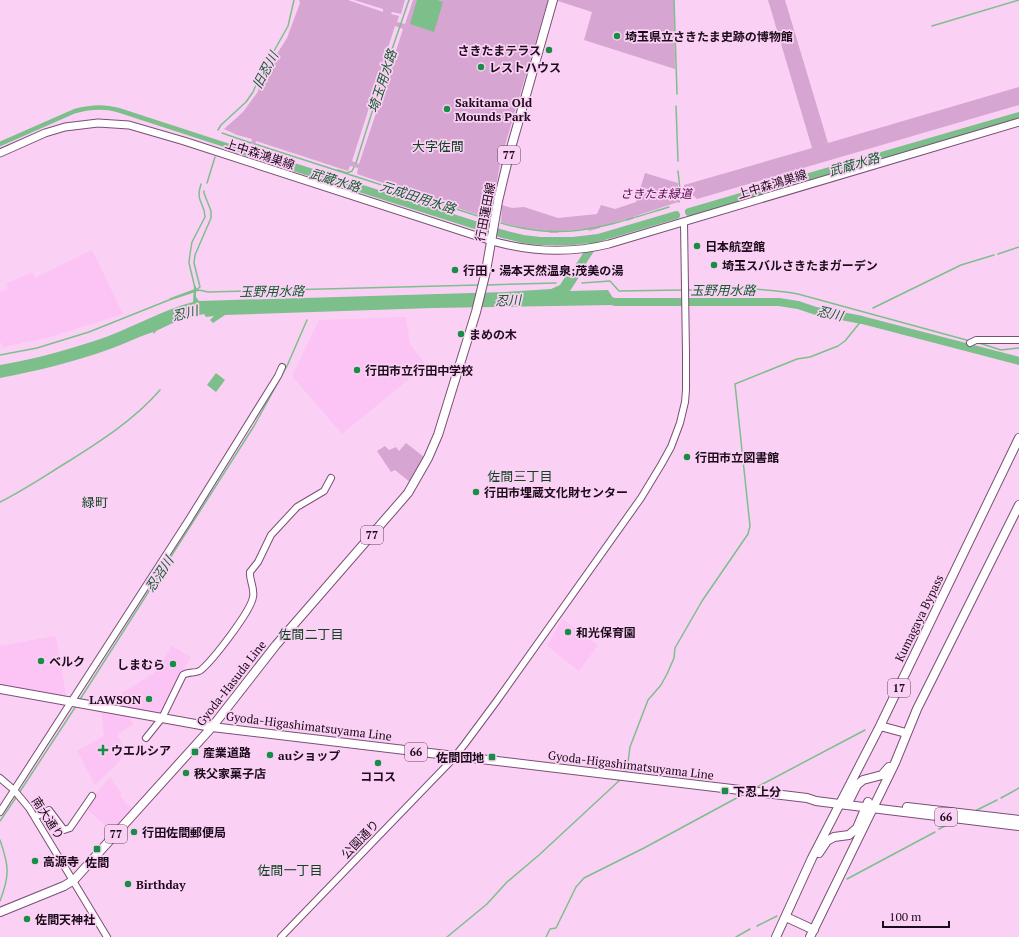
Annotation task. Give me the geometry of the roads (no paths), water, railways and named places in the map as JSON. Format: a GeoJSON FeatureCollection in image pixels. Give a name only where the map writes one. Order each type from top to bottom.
{"type":"FeatureCollection","features":[{"type":"Feature","properties":{"kind":"main road","name":"行田蓮田線"},"geometry":{"type":"LineString","coordinates":[[476,312],[483,287],[509,155],[553,0]]}},
{"type":"Feature","properties":{"kind":"main road","name":"上中森鴻巣線"},"geometry":{"type":"LineString","coordinates":[[0,153],[45,133],[65,127],[103,123],[135,126],[184,140],[492,238],[515,247],[540,250],[584,249],[601,246],[684,223],[1019,122]]}},
{"type":"Feature","properties":{"kind":"main road","name":"Gyoda-Hasuda Line"},"geometry":{"type":"LineString","coordinates":[[0,912],[64,886],[74,880],[212,727],[276,645],[408,493],[428,458],[438,435],[476,312]]}},
{"type":"Feature","properties":{"kind":"main road","name":"Kumagaya Bypass"},"geometry":{"type":"LineString","coordinates":[[776,937],[812,858],[844,802],[1019,438]]}},
{"type":"Feature","properties":{"kind":"main road","name":"17"},"geometry":{"type":"LineString","coordinates":[[812,858],[820,852],[827,841],[834,837],[849,835],[857,828],[871,805],[895,763],[906,733],[950,640],[1019,505]]}},
{"type":"Feature","properties":{"kind":"main road","name":"Gyoda-Higashimatsuyama Line"},"geometry":{"type":"LineString","coordinates":[[0,689],[212,727],[623,775],[807,798],[816,801],[844,802],[1019,820]]}},
{"type":"Feature","properties":{"kind":"main road"},"geometry":{"type":"LineString","coordinates":[[880,726],[906,733]]}},
{"type":"Feature","properties":{"kind":"main road","name":"17"},"geometry":{"type":"LineString","coordinates":[[844,802],[857,785],[863,780],[882,775],[895,763]]}},
{"type":"Feature","properties":{"kind":"main road","name":"Gyoda-Higashimatsuyama Line"},"geometry":{"type":"LineString","coordinates":[[871,805],[1019,826]]}},
{"type":"Feature","properties":{"kind":"main road","name":"17"},"geometry":{"type":"LineString","coordinates":[[786,917],[812,933],[871,805]]}},
{"type":"Feature","properties":{"kind":"street","name":"公園通り"},"geometry":{"type":"LineString","coordinates":[[281,937],[455,756],[489,713],[641,498],[661,465],[671,447],[680,423],[685,402],[686,362],[684,223]]}},
{"type":"Feature","properties":{"kind":"street"},"geometry":{"type":"LineString","coordinates":[[970,343],[976,340],[1019,340]]}},
{"type":"Feature","properties":{"kind":"street"},"geometry":{"type":"LineString","coordinates":[[0,812],[188,521],[278,376],[282,367]]}},
{"type":"Feature","properties":{"kind":"street"},"geometry":{"type":"LineString","coordinates":[[146,738],[162,718],[183,675],[186,673],[199,672],[206,665],[229,637],[250,604],[253,597],[250,572],[258,562],[271,535],[297,507],[324,491],[331,478]]}},
{"type":"Feature","properties":{"kind":"street","name":"南大通り"},"geometry":{"type":"LineString","coordinates":[[0,778],[23,800],[35,817],[107,937]]}},
{"type":"Feature","properties":{"kind":"street"},"geometry":{"type":"LineString","coordinates":[[35,817],[50,810],[64,830],[70,828],[92,796]]}},
{"type":"Feature","properties":{"kind":"water"},"geometry":{"type":"Polygon","coordinates":[[[417,0],[437,0],[443,2],[434,32],[410,24],[417,0]]]}},
{"type":"Feature","properties":{"kind":"water"},"geometry":{"type":"Polygon","coordinates":[[[569,271],[579,277],[570,291],[608,290],[613,298],[614,305],[433,308],[225,315],[213,323],[210,320],[214,316],[206,317],[204,314],[179,320],[156,331],[154,334],[153,332],[83,358],[0,378],[0,365],[67,350],[117,333],[171,309],[193,302],[194,286],[196,286],[196,297],[199,301],[505,292],[551,289],[560,285],[569,271]]]}},
{"type":"Feature","properties":{"kind":"water"},"geometry":{"type":"Polygon","coordinates":[[[216,373],[225,380],[216,392],[207,385],[216,373]]]}},
{"type":"Feature","properties":{"kind":"waterway","name":"旧忍川"},"geometry":{"type":"LineString","coordinates":[[218,130],[221,125],[246,102],[253,92],[260,76],[288,26],[294,0]]}},
{"type":"Feature","properties":{"kind":"waterway","name":"埼玉用水路"},"geometry":{"type":"LineString","coordinates":[[356,163],[409,0]]}},
{"type":"Feature","properties":{"kind":"waterway","name":"元成田用水路"},"geometry":{"type":"LineString","coordinates":[[674,0],[677,94]]}},
{"type":"Feature","properties":{"kind":"waterway"},"geometry":{"type":"LineString","coordinates":[[932,26],[1019,0]]}},
{"type":"Feature","properties":{"kind":"waterway","name":"元成田用水路"},"geometry":{"type":"LineString","coordinates":[[676,106],[678,161]]}},
{"type":"Feature","properties":{"kind":"waterway","name":"武蔵水路"},"geometry":{"type":"LineString","coordinates":[[0,144],[75,111],[102,108],[118,110],[244,151]]}},
{"type":"Feature","properties":{"kind":"waterway","name":"武蔵水路"},"geometry":{"type":"LineString","coordinates":[[689,212],[1019,116]]}},
{"type":"Feature","properties":{"kind":"waterway","name":"元成田用水路"},"geometry":{"type":"LineString","coordinates":[[222,133],[251,143]]}},
{"type":"Feature","properties":{"kind":"waterway","name":"元成田用水路"},"geometry":{"type":"LineString","coordinates":[[255,144],[490,220]]}},
{"type":"Feature","properties":{"kind":"waterway","name":"武蔵水路"},"geometry":{"type":"LineString","coordinates":[[244,151],[503,234],[523,239],[540,241],[573,241],[598,238],[676,215]]}},
{"type":"Feature","properties":{"kind":"waterway","name":"元成田用水路"},"geometry":{"type":"LineString","coordinates":[[207,183],[215,157]]}},
{"type":"Feature","properties":{"kind":"waterway","name":"埼玉用水路"},"geometry":{"type":"LineString","coordinates":[[338,170],[347,173],[352,171],[354,167]]}},
{"type":"Feature","properties":{"kind":"waterway","name":"元成田用水路"},"geometry":{"type":"LineString","coordinates":[[678,171],[680,190]]}},
{"type":"Feature","properties":{"kind":"waterway","name":"旧忍川"},"geometry":{"type":"LineString","coordinates":[[195,288],[189,263],[192,242],[205,217],[204,208],[199,195],[201,184]]}},
{"type":"Feature","properties":{"kind":"waterway","name":"元成田用水路"},"geometry":{"type":"LineString","coordinates":[[170,299],[200,287],[194,263],[195,255],[211,218],[211,211],[204,191]]}},
{"type":"Feature","properties":{"kind":"waterway","name":"元成田用水路"},"geometry":{"type":"LineString","coordinates":[[679,202],[680,194]]}},
{"type":"Feature","properties":{"kind":"waterway","name":"元成田用水路"},"geometry":{"type":"LineString","coordinates":[[501,223],[525,229],[567,231],[606,225],[669,207]]}},
{"type":"Feature","properties":{"kind":"waterway"},"geometry":{"type":"LineString","coordinates":[[569,282],[594,244]]}},
{"type":"Feature","properties":{"kind":"waterway","name":"玉野用水路"},"geometry":{"type":"LineString","coordinates":[[998,254],[1019,247]]}},
{"type":"Feature","properties":{"kind":"waterway","name":"玉野用水路"},"geometry":{"type":"LineString","coordinates":[[873,308],[961,265],[994,255]]}},
{"type":"Feature","properties":{"kind":"waterway","name":"玉野用水路"},"geometry":{"type":"LineString","coordinates":[[582,283],[610,281],[619,291],[682,290]]}},
{"type":"Feature","properties":{"kind":"waterway","name":"玉野用水路"},"geometry":{"type":"LineString","coordinates":[[486,285],[556,283]]}},
{"type":"Feature","properties":{"kind":"waterway","name":"玉野用水路"},"geometry":{"type":"LineString","coordinates":[[0,355],[37,348],[89,332],[169,300],[199,290],[208,292],[479,285]]}},
{"type":"Feature","properties":{"kind":"waterway","name":"玉野用水路"},"geometry":{"type":"LineString","coordinates":[[686,290],[756,289],[798,294],[970,341]]}},
{"type":"Feature","properties":{"kind":"waterway","name":"忍川"},"geometry":{"type":"LineString","coordinates":[[604,299],[615,302],[779,302],[862,320],[1019,361]]}},
{"type":"Feature","properties":{"kind":"waterway","name":"忍沼川"},"geometry":{"type":"LineString","coordinates":[[79,701],[254,426],[287,366],[307,320]]}},
{"type":"Feature","properties":{"kind":"waterway"},"geometry":{"type":"LineString","coordinates":[[624,774],[627,770],[630,747],[648,700],[661,685],[674,658],[675,648],[702,601],[748,534],[750,526],[735,384],[797,359],[810,357],[838,346],[845,341],[862,320]]}},
{"type":"Feature","properties":{"kind":"waterway"},"geometry":{"type":"LineString","coordinates":[[979,343],[1001,350],[1019,348]]}},
{"type":"Feature","properties":{"kind":"waterway"},"geometry":{"type":"LineString","coordinates":[[0,502],[35,482],[105,437],[140,411],[160,390]]}},
{"type":"Feature","properties":{"kind":"waterway","name":"忍沼川"},"geometry":{"type":"LineString","coordinates":[[19,793],[76,706]]}},
{"type":"Feature","properties":{"kind":"waterway"},"geometry":{"type":"LineString","coordinates":[[755,788],[865,730]]}},
{"type":"Feature","properties":{"kind":"waterway"},"geometry":{"type":"LineString","coordinates":[[447,937],[487,904],[507,882],[539,855],[621,779]]}},
{"type":"Feature","properties":{"kind":"waterway"},"geometry":{"type":"LineString","coordinates":[[1001,798],[1019,788]]}},
{"type":"Feature","properties":{"kind":"waterway"},"geometry":{"type":"LineString","coordinates":[[546,937],[550,929],[556,928],[576,887],[584,878],[644,848],[744,794]]}},
{"type":"Feature","properties":{"kind":"waterway","name":"忍沼川"},"geometry":{"type":"LineString","coordinates":[[0,821],[17,796]]}},
{"type":"Feature","properties":{"kind":"waterway"},"geometry":{"type":"LineString","coordinates":[[977,810],[997,800]]}},
{"type":"Feature","properties":{"kind":"waterway"},"geometry":{"type":"LineString","coordinates":[[939,829],[951,823]]}},
{"type":"Feature","properties":{"kind":"waterway"},"geometry":{"type":"LineString","coordinates":[[847,879],[935,832]]}},
{"type":"Feature","properties":{"kind":"waterway","name":"忍沼川"},"geometry":{"type":"LineString","coordinates":[[0,840],[7,864],[7,877],[0,901]]}},
{"type":"Feature","properties":{"kind":"waterway"},"geometry":{"type":"LineString","coordinates":[[757,926],[777,916]]}},
{"type":"Feature","properties":{"kind":"waterway"},"geometry":{"type":"LineString","coordinates":[[736,937],[750,929]]}},
{"type":"Feature","properties":{"kind":"place","name":"埼玉県立さきたま史跡の博物館"},"geometry":{"type":"Point","coordinates":[617,36]}},
{"type":"Feature","properties":{"kind":"place","name":"さきたまテラス"},"geometry":{"type":"Point","coordinates":[549,50]}},
{"type":"Feature","properties":{"kind":"place","name":"レストハウス"},"geometry":{"type":"Point","coordinates":[481,67]}},
{"type":"Feature","properties":{"kind":"place","name":"Sakitama Old Mounds Park"},"geometry":{"type":"Point","coordinates":[447,109]}},
{"type":"Feature","properties":{"kind":"place","name":"日本航空館"},"geometry":{"type":"Point","coordinates":[697,246]}},
{"type":"Feature","properties":{"kind":"place","name":"埼玉スバルさきたまガーデン"},"geometry":{"type":"Point","coordinates":[714,265]}},
{"type":"Feature","properties":{"kind":"place","name":"行田・湯本天然温泉;茂美の湯"},"geometry":{"type":"Point","coordinates":[455,270]}},
{"type":"Feature","properties":{"kind":"place","name":"まめの木"},"geometry":{"type":"Point","coordinates":[461,334]}},
{"type":"Feature","properties":{"kind":"place","name":"行田市立行田中学校"},"geometry":{"type":"Point","coordinates":[357,370]}},
{"type":"Feature","properties":{"kind":"place","name":"行田市立図書館"},"geometry":{"type":"Point","coordinates":[687,457]}},
{"type":"Feature","properties":{"kind":"place","name":"行田市埋蔵文化財センター"},"geometry":{"type":"Point","coordinates":[476,492]}},
{"type":"Feature","properties":{"kind":"place","name":"和光保育園"},"geometry":{"type":"Point","coordinates":[568,632]}},
{"type":"Feature","properties":{"kind":"place","name":"ベルク"},"geometry":{"type":"Point","coordinates":[41,661]}},
{"type":"Feature","properties":{"kind":"place","name":"しまむら"},"geometry":{"type":"Point","coordinates":[173,664]}},
{"type":"Feature","properties":{"kind":"place","name":"LAWSON"},"geometry":{"type":"Point","coordinates":[149,699]}},
{"type":"Feature","properties":{"kind":"place","name":"ウエルシア"},"geometry":{"type":"Point","coordinates":[103,750]}},
{"type":"Feature","properties":{"kind":"place","name":"産業道路"},"geometry":{"type":"Point","coordinates":[195,752]}},
{"type":"Feature","properties":{"kind":"place","name":"auショップ"},"geometry":{"type":"Point","coordinates":[270,755]}},
{"type":"Feature","properties":{"kind":"place","name":"佐間団地"},"geometry":{"type":"Point","coordinates":[492,757]}},
{"type":"Feature","properties":{"kind":"place","name":"ココス"},"geometry":{"type":"Point","coordinates":[378,763]}},
{"type":"Feature","properties":{"kind":"place","name":"秩父家菓子店"},"geometry":{"type":"Point","coordinates":[186,773]}},
{"type":"Feature","properties":{"kind":"place","name":"下忍上分"},"geometry":{"type":"Point","coordinates":[725,791]}},
{"type":"Feature","properties":{"kind":"place","name":"行田佐間郵便局"},"geometry":{"type":"Point","coordinates":[134,832]}},
{"type":"Feature","properties":{"kind":"place","name":"佐間"},"geometry":{"type":"Point","coordinates":[97,849]}},
{"type":"Feature","properties":{"kind":"place","name":"高源寺"},"geometry":{"type":"Point","coordinates":[35,861]}},
{"type":"Feature","properties":{"kind":"place","name":"Birthday"},"geometry":{"type":"Point","coordinates":[128,884]}},
{"type":"Feature","properties":{"kind":"place","name":"佐間天神社"},"geometry":{"type":"Point","coordinates":[27,919]}},
{"type":"Feature","properties":{"kind":"district","name":"大字佐間"},"geometry":{"type":"Point","coordinates":[438,146]}},
{"type":"Feature","properties":{"kind":"district","name":"佐間三丁目"},"geometry":{"type":"Point","coordinates":[520,476]}},
{"type":"Feature","properties":{"kind":"district","name":"緑町"},"geometry":{"type":"Point","coordinates":[95,502]}},
{"type":"Feature","properties":{"kind":"district","name":"佐間二丁目"},"geometry":{"type":"Point","coordinates":[311,634]}},
{"type":"Feature","properties":{"kind":"district","name":"佐間一丁目"},"geometry":{"type":"Point","coordinates":[290,870]}},
{"type":"Feature","properties":{"kind":"park label","name":"さきたま緑道"},"geometry":{"type":"Point","coordinates":[656,193]}}]}
